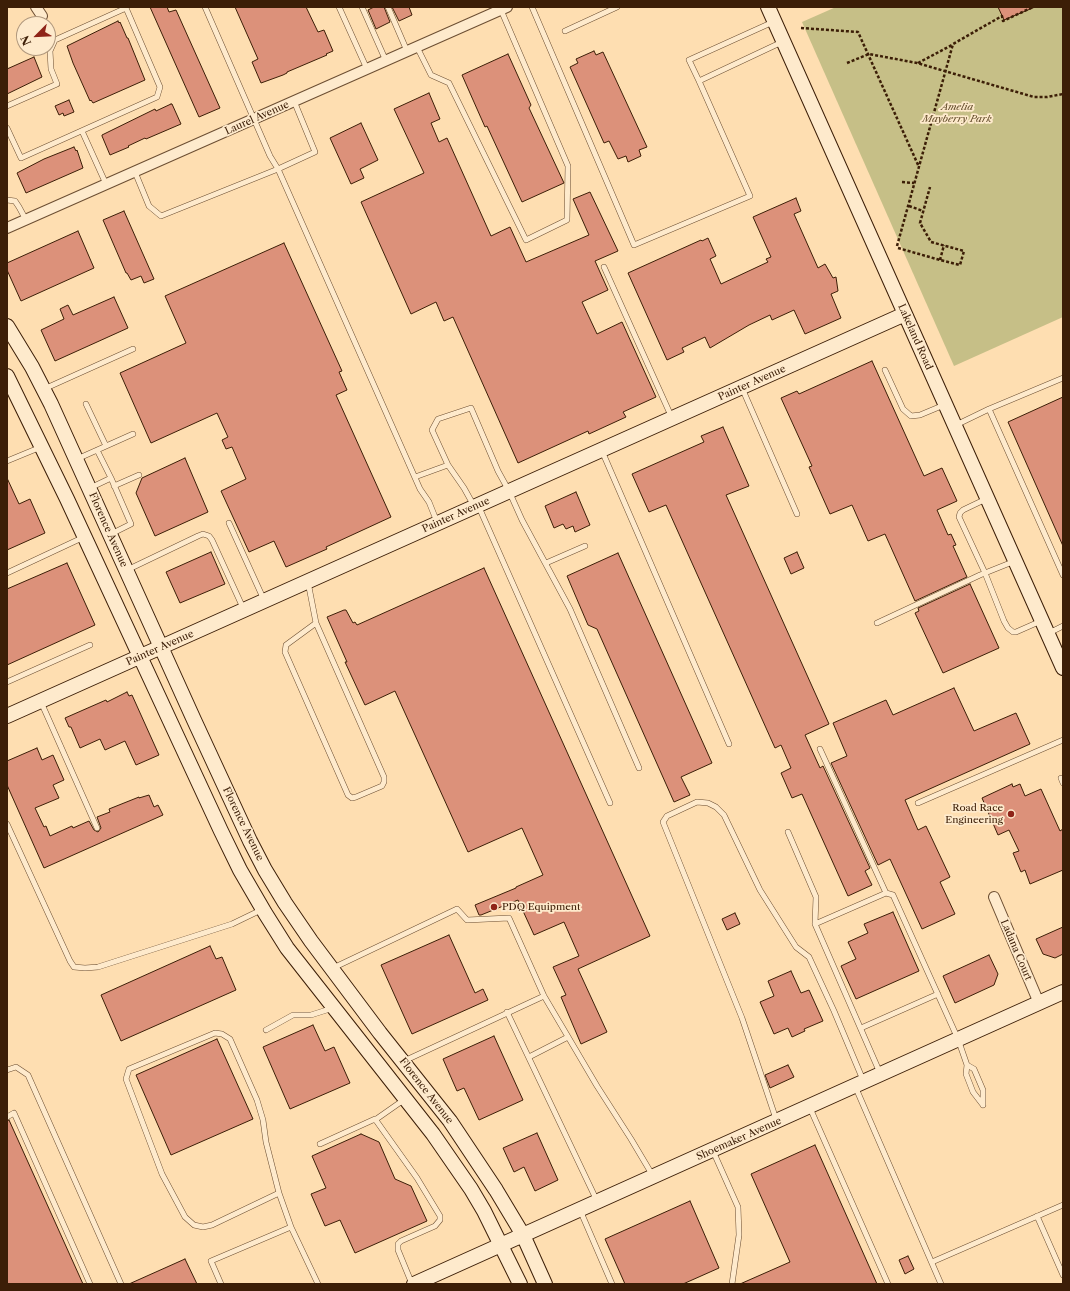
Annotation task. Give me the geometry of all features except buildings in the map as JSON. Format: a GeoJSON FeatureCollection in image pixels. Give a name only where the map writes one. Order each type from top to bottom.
{"type":"FeatureCollection","features":[{"type":"Feature","properties":{"kind":"main road","name":"Lakeland Road"},"geometry":{"type":"LineString","coordinates":[[768,7],[1063,668]]}},
{"type":"Feature","properties":{"kind":"main road","name":"Painter Avenue"},"geometry":{"type":"LineString","coordinates":[[7,716],[905,314]]}},
{"type":"Feature","properties":{"kind":"main road","name":"Florence Avenue"},"geometry":{"type":"LineString","coordinates":[[7,326],[32,368],[76,459],[240,820],[265,870],[298,922],[331,968],[450,1121],[524,1235],[545,1284]]}},
{"type":"Feature","properties":{"kind":"main road"},"geometry":{"type":"LineString","coordinates":[[7,376],[85,537],[240,870],[287,948],[433,1134],[484,1211],[520,1284]]}},
{"type":"Feature","properties":{"kind":"main road","name":"Shoemaker Avenue"},"geometry":{"type":"LineString","coordinates":[[413,1284],[777,1122],[859,1083],[1063,992]]}},
{"type":"Feature","properties":{"kind":"street","name":"Laurel Avenue"},"geometry":{"type":"LineString","coordinates":[[7,228],[504,8]]}},
{"type":"Feature","properties":{"kind":"street","name":"Ladana Court"},"geometry":{"type":"LineString","coordinates":[[994,897],[1039,1003]]}},
{"type":"Feature","properties":{"kind":"lane"},"geometry":{"type":"LineString","coordinates":[[205,7],[270,156],[278,169],[415,478],[438,523]]}},
{"type":"Feature","properties":{"kind":"lane"},"geometry":{"type":"LineString","coordinates":[[338,7],[367,69]]}},
{"type":"Feature","properties":{"kind":"lane"},"geometry":{"type":"LineString","coordinates":[[362,7],[386,61]]}},
{"type":"Feature","properties":{"kind":"lane"},"geometry":{"type":"LineString","coordinates":[[388,7],[407,51]]}},
{"type":"Feature","properties":{"kind":"lane"},"geometry":{"type":"LineString","coordinates":[[532,7],[634,245],[750,196],[689,60],[774,22]]}},
{"type":"Feature","properties":{"kind":"lane"},"geometry":{"type":"LineString","coordinates":[[565,31],[617,7]]}},
{"type":"Feature","properties":{"kind":"lane"},"geometry":{"type":"LineString","coordinates":[[7,128],[21,158],[157,97],[160,87],[126,8],[56,40]]}},
{"type":"Feature","properties":{"kind":"lane"},"geometry":{"type":"LineString","coordinates":[[417,47],[431,75],[449,83],[526,240],[567,220],[568,166],[504,8]]}},
{"type":"Feature","properties":{"kind":"lane"},"geometry":{"type":"LineString","coordinates":[[699,82],[783,42]]}},
{"type":"Feature","properties":{"kind":"lane"},"geometry":{"type":"LineString","coordinates":[[7,106],[57,84],[51,69],[50,56]]}},
{"type":"Feature","properties":{"kind":"lane"},"geometry":{"type":"LineString","coordinates":[[134,172],[149,206],[161,216],[278,169],[315,152],[294,101]]}},
{"type":"Feature","properties":{"kind":"lane"},"geometry":{"type":"LineString","coordinates":[[82,131],[106,184]]}},
{"type":"Feature","properties":{"kind":"lane"},"geometry":{"type":"LineString","coordinates":[[7,200],[15,201],[26,220]]}},
{"type":"Feature","properties":{"kind":"lane"},"geometry":{"type":"LineString","coordinates":[[604,267],[672,418]]}},
{"type":"Feature","properties":{"kind":"lane"},"geometry":{"type":"LineString","coordinates":[[43,390],[133,349]]}},
{"type":"Feature","properties":{"kind":"lane"},"geometry":{"type":"LineString","coordinates":[[885,370],[903,409],[911,416],[920,416],[945,404]]}},
{"type":"Feature","properties":{"kind":"lane"},"geometry":{"type":"LineString","coordinates":[[955,426],[989,409],[1063,378]]}},
{"type":"Feature","properties":{"kind":"lane"},"geometry":{"type":"LineString","coordinates":[[742,387],[797,514]]}},
{"type":"Feature","properties":{"kind":"lane"},"geometry":{"type":"LineString","coordinates":[[86,404],[106,446]]}},
{"type":"Feature","properties":{"kind":"lane"},"geometry":{"type":"LineString","coordinates":[[610,802],[477,506],[448,465],[432,430],[438,419],[471,408],[498,472],[510,491],[522,520],[570,609],[640,768]]}},
{"type":"Feature","properties":{"kind":"lane"},"geometry":{"type":"LineString","coordinates":[[989,409],[1063,575]]}},
{"type":"Feature","properties":{"kind":"lane"},"geometry":{"type":"LineString","coordinates":[[76,459],[133,434]]}},
{"type":"Feature","properties":{"kind":"lane"},"geometry":{"type":"LineString","coordinates":[[7,461],[42,446]]}},
{"type":"Feature","properties":{"kind":"lane"},"geometry":{"type":"LineString","coordinates":[[97,450],[131,524],[110,534]]}},
{"type":"Feature","properties":{"kind":"lane"},"geometry":{"type":"LineString","coordinates":[[601,450],[729,744]]}},
{"type":"Feature","properties":{"kind":"lane"},"geometry":{"type":"LineString","coordinates":[[415,478],[448,465]]}},
{"type":"Feature","properties":{"kind":"lane"},"geometry":{"type":"LineString","coordinates":[[114,486],[139,475]]}},
{"type":"Feature","properties":{"kind":"lane"},"geometry":{"type":"LineString","coordinates":[[89,488],[111,478]]}},
{"type":"Feature","properties":{"kind":"lane"},"geometry":{"type":"LineString","coordinates":[[987,498],[963,510],[959,516],[1008,628],[1013,632],[1016,632],[1045,627],[1063,626]]}},
{"type":"Feature","properties":{"kind":"lane"},"geometry":{"type":"LineString","coordinates":[[229,523],[265,601]]}},
{"type":"Feature","properties":{"kind":"lane"},"geometry":{"type":"LineString","coordinates":[[126,570],[198,536],[203,534],[209,536],[244,610]]}},
{"type":"Feature","properties":{"kind":"lane"},"geometry":{"type":"LineString","coordinates":[[7,573],[85,537]]}},
{"type":"Feature","properties":{"kind":"lane"},"geometry":{"type":"LineString","coordinates":[[546,563],[585,546]]}},
{"type":"Feature","properties":{"kind":"lane"},"geometry":{"type":"LineString","coordinates":[[877,623],[985,573],[1015,561]]}},
{"type":"Feature","properties":{"kind":"lane"},"geometry":{"type":"LineString","coordinates":[[308,582],[316,623],[384,777],[382,786],[352,798],[348,794],[285,652],[286,645],[316,623]]}},
{"type":"Feature","properties":{"kind":"lane"},"geometry":{"type":"LineString","coordinates":[[7,682],[90,645]]}},
{"type":"Feature","properties":{"kind":"lane"},"geometry":{"type":"LineString","coordinates":[[41,701],[97,828]]}},
{"type":"Feature","properties":{"kind":"lane"},"geometry":{"type":"LineString","coordinates":[[918,803],[1063,740]]}},
{"type":"Feature","properties":{"kind":"lane"},"geometry":{"type":"LineString","coordinates":[[820,750],[886,893]]}},
{"type":"Feature","properties":{"kind":"lane"},"geometry":{"type":"LineString","coordinates":[[777,1122],[742,1018],[663,822],[667,816],[697,802],[708,803],[716,807],[724,815],[760,890],[796,947],[808,956],[834,1011],[859,1083],[941,1284]]}},
{"type":"Feature","properties":{"kind":"lane"},"geometry":{"type":"LineString","coordinates":[[7,824],[74,967],[98,967],[232,924],[263,910]]}},
{"type":"Feature","properties":{"kind":"lane"},"geometry":{"type":"LineString","coordinates":[[788,832],[816,897],[815,924],[881,1074]]}},
{"type":"Feature","properties":{"kind":"lane"},"geometry":{"type":"LineString","coordinates":[[815,924],[886,893],[893,895],[958,1039],[967,1066],[966,1074],[973,1092],[983,1104],[983,1090],[974,1069],[967,1066]]}},
{"type":"Feature","properties":{"kind":"lane"},"geometry":{"type":"LineString","coordinates":[[331,968],[457,909],[467,920],[509,918],[544,996],[597,1086],[653,1176]]}},
{"type":"Feature","properties":{"kind":"lane"},"geometry":{"type":"LineString","coordinates":[[861,1028],[938,994]]}},
{"type":"Feature","properties":{"kind":"lane"},"geometry":{"type":"LineString","coordinates":[[403,1061],[544,996]]}},
{"type":"Feature","properties":{"kind":"lane"},"geometry":{"type":"LineString","coordinates":[[266,1030],[293,1015],[311,1015],[334,1008]]}},
{"type":"Feature","properties":{"kind":"lane"},"geometry":{"type":"LineString","coordinates":[[507,1012],[598,1201]]}},
{"type":"Feature","properties":{"kind":"lane"},"geometry":{"type":"LineString","coordinates":[[279,1193],[212,1225],[203,1228],[194,1225],[185,1217],[162,1174],[126,1079],[129,1069],[215,1033],[222,1034],[230,1039],[257,1100],[263,1120],[266,1142],[279,1193],[291,1227],[318,1284]]}},
{"type":"Feature","properties":{"kind":"lane"},"geometry":{"type":"LineString","coordinates":[[529,1057],[568,1037]]}},
{"type":"Feature","properties":{"kind":"lane"},"geometry":{"type":"LineString","coordinates":[[7,1070],[16,1067],[28,1075],[121,1284]]}},
{"type":"Feature","properties":{"kind":"lane"},"geometry":{"type":"LineString","coordinates":[[320,1144],[374,1120],[405,1099]]}},
{"type":"Feature","properties":{"kind":"lane"},"geometry":{"type":"LineString","coordinates":[[809,1106],[888,1284]]}},
{"type":"Feature","properties":{"kind":"lane"},"geometry":{"type":"LineString","coordinates":[[7,1116],[14,1113],[90,1284]]}},
{"type":"Feature","properties":{"kind":"lane"},"geometry":{"type":"LineString","coordinates":[[374,1120],[417,1178],[440,1216],[440,1220],[435,1226],[401,1241],[398,1244],[398,1250],[413,1284]]}},
{"type":"Feature","properties":{"kind":"lane"},"geometry":{"type":"LineString","coordinates":[[713,1150],[738,1207],[739,1235],[732,1284]]}},
{"type":"Feature","properties":{"kind":"lane"},"geometry":{"type":"LineString","coordinates":[[932,1262],[1063,1205]]}},
{"type":"Feature","properties":{"kind":"lane"},"geometry":{"type":"LineString","coordinates":[[579,1210],[612,1284]]}},
{"type":"Feature","properties":{"kind":"lane"},"geometry":{"type":"LineString","coordinates":[[1037,1216],[1063,1275]]}},
{"type":"Feature","properties":{"kind":"lane"},"geometry":{"type":"LineString","coordinates":[[221,1284],[211,1261],[291,1227]]}},
{"type":"Feature","properties":{"kind":"path"},"geometry":{"type":"LineString","coordinates":[[918,63],[1002,16],[1003,20],[1033,7]]}},
{"type":"Feature","properties":{"kind":"path"},"geometry":{"type":"LineString","coordinates":[[801,28],[858,32],[919,168]]}},
{"type":"Feature","properties":{"kind":"path"},"geometry":{"type":"LineString","coordinates":[[930,187],[920,223],[931,242],[964,251],[960,265],[898,247],[953,44]]}},
{"type":"Feature","properties":{"kind":"path"},"geometry":{"type":"LineString","coordinates":[[847,63],[869,54],[918,63],[945,70],[1034,97],[1047,97],[1063,94]]}},
{"type":"Feature","properties":{"kind":"path"},"geometry":{"type":"LineString","coordinates":[[902,182],[914,184]]}},
{"type":"Feature","properties":{"kind":"path"},"geometry":{"type":"LineString","coordinates":[[909,206],[923,211]]}},
{"type":"Feature","properties":{"kind":"path"},"geometry":{"type":"LineString","coordinates":[[940,260],[944,245]]}},
{"type":"Feature","properties":{"kind":"green space","name":"Amelia Mayberry Park"},"geometry":{"type":"Polygon","coordinates":[[[836,7],[1063,7],[1063,317],[954,366],[802,22],[836,7]]]}},
{"type":"Feature","properties":{"kind":"place","name":"Road Race Engineering"},"geometry":{"type":"Point","coordinates":[1011,814]}},
{"type":"Feature","properties":{"kind":"place","name":"PDQ Equipment"},"geometry":{"type":"Point","coordinates":[494,907]}}]}
